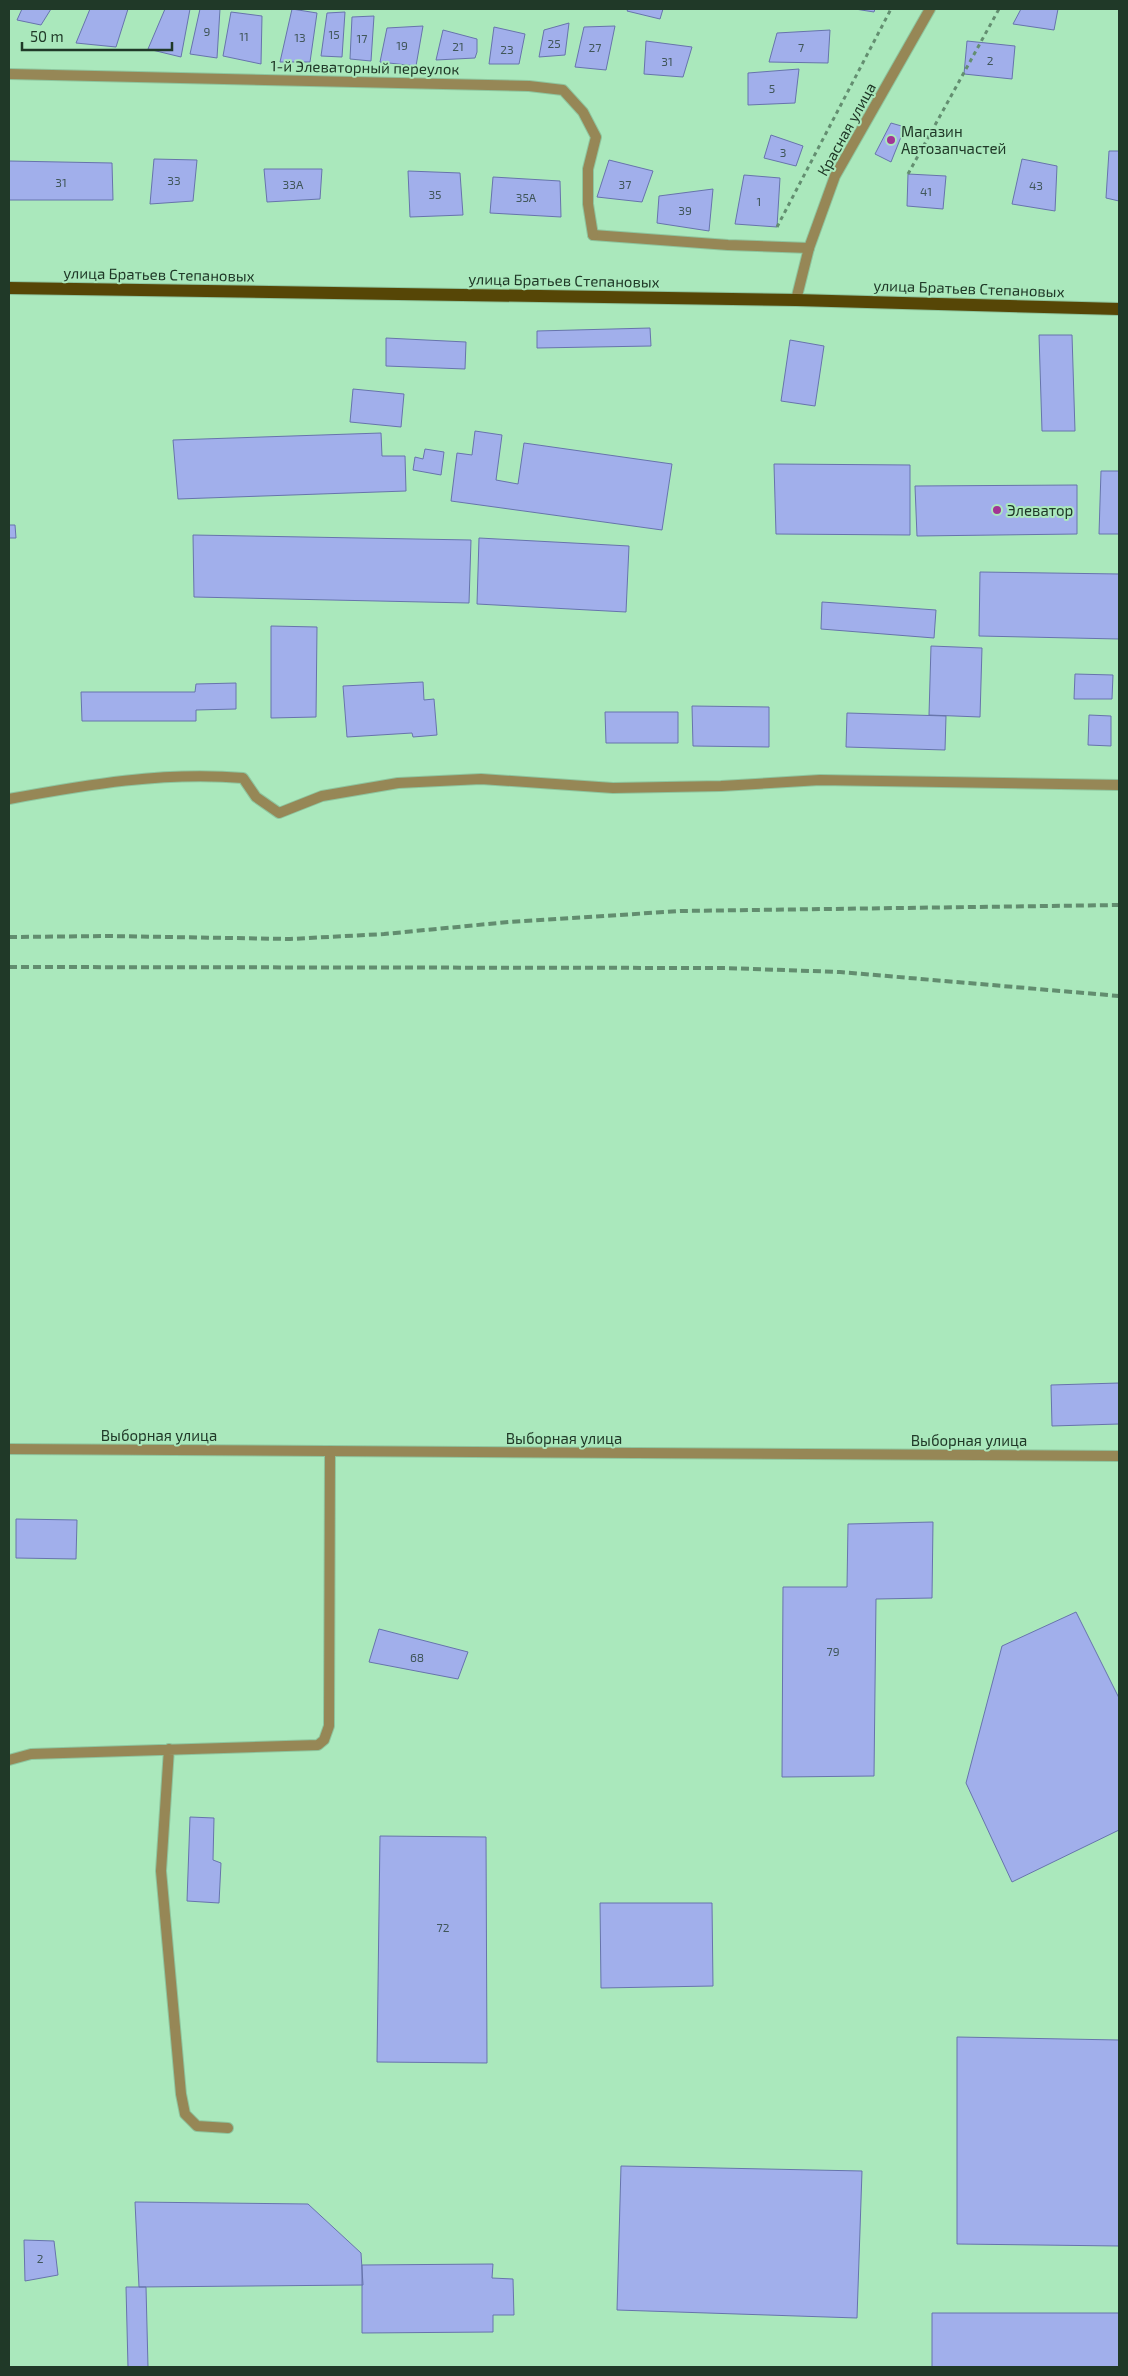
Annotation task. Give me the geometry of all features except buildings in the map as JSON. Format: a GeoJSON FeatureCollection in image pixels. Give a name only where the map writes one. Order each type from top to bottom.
{"type":"FeatureCollection","features":[{"type":"Feature","properties":{"kind":"main road","name":"улица Братьев Степановых"},"geometry":{"type":"LineString","coordinates":[[9,288],[796,300],[1119,309]]}},
{"type":"Feature","properties":{"kind":"street","name":"Красная улица"},"geometry":{"type":"LineString","coordinates":[[796,300],[809,248],[835,176],[930,9]]}},
{"type":"Feature","properties":{"kind":"street","name":"1-й Элеваторный переулок"},"geometry":{"type":"LineString","coordinates":[[9,74],[529,86],[563,90],[583,112],[596,137],[588,177],[588,204],[593,234],[709,244],[809,248]]}},
{"type":"Feature","properties":{"kind":"street"},"geometry":{"type":"LineString","coordinates":[[9,799],[66,788],[207,775],[243,778],[256,797],[279,813],[322,796],[398,783],[482,779],[614,788],[721,786],[820,780],[1119,785]]}},
{"type":"Feature","properties":{"kind":"street","name":"Выборная улица"},"geometry":{"type":"LineString","coordinates":[[9,1449],[1119,1456]]}},
{"type":"Feature","properties":{"kind":"street"},"geometry":{"type":"LineString","coordinates":[[9,1760],[31,1754],[318,1745],[327,1734],[330,1451]]}},
{"type":"Feature","properties":{"kind":"street"},"geometry":{"type":"LineString","coordinates":[[169,1749],[161,1871],[181,2094],[185,2114],[197,2126],[228,2128]]}},
{"type":"Feature","properties":{"kind":"path"},"geometry":{"type":"LineString","coordinates":[[777,227],[891,9]]}},
{"type":"Feature","properties":{"kind":"path"},"geometry":{"type":"LineString","coordinates":[[908,174],[1000,9]]}},
{"type":"Feature","properties":{"kind":"railway"},"geometry":{"type":"LineString","coordinates":[[9,937],[109,936],[290,939],[384,934],[509,922],[681,911],[1119,905]]}},
{"type":"Feature","properties":{"kind":"railway"},"geometry":{"type":"LineString","coordinates":[[9,967],[725,968],[840,972],[1119,996]]}},
{"type":"Feature","properties":{"kind":"place","name":"Магазин Автозапчастей"},"geometry":{"type":"Point","coordinates":[891,140]}},
{"type":"Feature","properties":{"kind":"place","name":"Элеватор"},"geometry":{"type":"Point","coordinates":[997,510]}}]}
